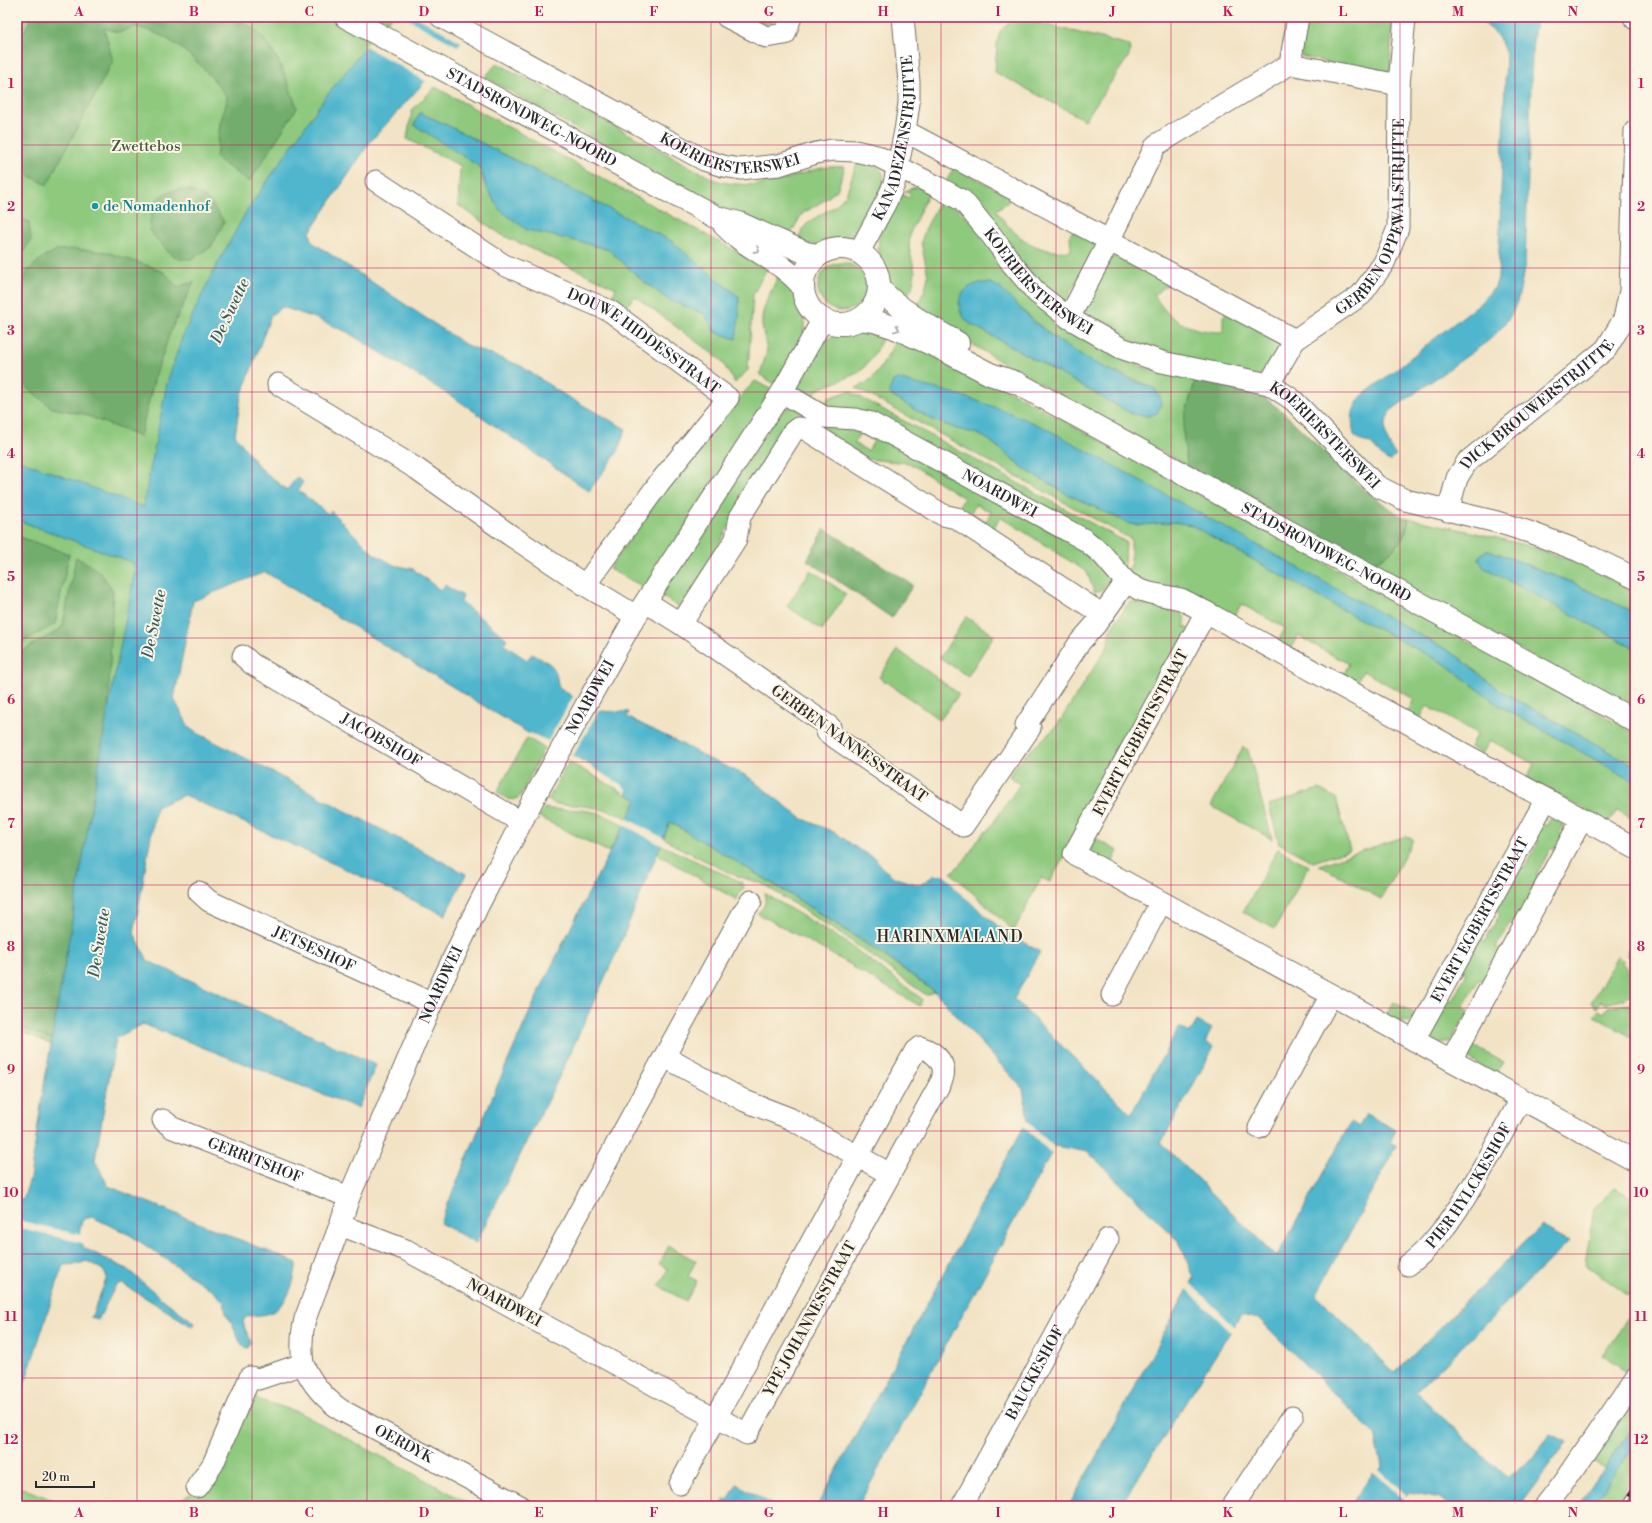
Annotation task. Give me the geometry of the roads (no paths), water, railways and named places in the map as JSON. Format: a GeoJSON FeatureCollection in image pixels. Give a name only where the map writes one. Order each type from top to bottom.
{"type":"FeatureCollection","features":[{"type":"Feature","properties":{"kind":"main road","name":"STADSRONDWEG-NOORD"},"geometry":{"type":"LineString","coordinates":[[350,19],[716,217],[739,223],[806,253],[819,255]]}},
{"type":"Feature","properties":{"kind":"main road","name":"STADSRONDWEG-NOORD"},"geometry":{"type":"LineString","coordinates":[[716,217],[733,235],[789,272],[803,286]]}},
{"type":"Feature","properties":{"kind":"main road"},"geometry":{"type":"LineString","coordinates":[[843,248],[859,252],[866,257],[874,267],[879,279],[878,297],[874,306],[860,319],[842,324],[832,323],[823,319],[809,306],[805,296],[803,286],[807,269],[819,255],[826,251],[843,248]]}},
{"type":"Feature","properties":{"kind":"main road","name":"STADSRONDWEG-NOORD"},"geometry":{"type":"LineString","coordinates":[[879,288],[887,297],[903,309],[945,336],[995,364],[1017,383]]}},
{"type":"Feature","properties":{"kind":"main road","name":"STADSRONDWEG-NOORD"},"geometry":{"type":"LineString","coordinates":[[860,319],[874,321],[893,327],[940,348],[990,374],[1017,383],[1635,721]]}},
{"type":"Feature","properties":{"kind":"street","name":"KOERIERSTERSWEI"},"geometry":{"type":"LineString","coordinates":[[441,17],[704,160],[723,166],[741,169],[779,165],[816,153],[832,150],[855,151],[877,156],[963,201],[1037,293],[1069,318],[1121,348],[1162,362],[1269,384],[1293,400],[1377,486],[1405,500],[1529,532],[1579,551],[1635,578]]}},
{"type":"Feature","properties":{"kind":"street"},"geometry":{"type":"LineString","coordinates":[[727,17],[766,37],[785,34],[791,17]]}},
{"type":"Feature","properties":{"kind":"street","name":"KANADEZENSTRJITTE"},"geometry":{"type":"LineString","coordinates":[[859,252],[894,184],[905,131],[909,102],[909,82],[903,17]]}},
{"type":"Feature","properties":{"kind":"street"},"geometry":{"type":"LineString","coordinates":[[1290,64],[1298,17]]}},
{"type":"Feature","properties":{"kind":"street","name":"GERBEN OPPEWALSTRJITTE"},"geometry":{"type":"LineString","coordinates":[[1269,384],[1295,340],[1361,295],[1384,263],[1398,228],[1399,85],[1405,17]]}},
{"type":"Feature","properties":{"kind":"street"},"geometry":{"type":"LineString","coordinates":[[1069,318],[1156,145],[1290,64],[1399,85]]}},
{"type":"Feature","properties":{"kind":"street"},"geometry":{"type":"LineString","coordinates":[[905,131],[1295,340]]}},
{"type":"Feature","properties":{"kind":"street","name":"DICK BROUWERSTRJITTE"},"geometry":{"type":"LineString","coordinates":[[1448,511],[1457,478],[1467,462],[1606,349],[1629,321],[1635,131]]}},
{"type":"Feature","properties":{"kind":"street","name":"DOUWE HIDDESSTRAAT"},"geometry":{"type":"LineString","coordinates":[[376,181],[504,265],[610,311],[728,398],[659,483],[585,585]]}},
{"type":"Feature","properties":{"kind":"street","name":"NOARDWEI"},"geometry":{"type":"LineString","coordinates":[[716,1417],[406,1250],[340,1225],[349,1197],[432,1003],[477,908],[521,822],[595,688],[641,609],[782,392],[823,319]]}},
{"type":"Feature","properties":{"kind":"street"},"geometry":{"type":"LineString","coordinates":[[278,384],[417,470],[585,585],[641,609]]}},
{"type":"Feature","properties":{"kind":"street","name":"NOARDWEI"},"geometry":{"type":"LineString","coordinates":[[782,392],[824,417],[855,419],[871,423],[1085,540],[1102,554],[1126,582],[1145,592],[1181,599],[1206,612]]}},
{"type":"Feature","properties":{"kind":"street"},"geometry":{"type":"LineString","coordinates":[[681,624],[736,539],[740,517],[793,432],[798,428],[805,429],[943,515],[956,518],[1103,614]]}},
{"type":"Feature","properties":{"kind":"street","name":"GERBEN NANNESSTRAAT"},"geometry":{"type":"LineString","coordinates":[[641,609],[681,624],[830,727],[827,732],[962,826],[1030,728],[1026,725],[1080,642],[1096,624],[1126,582]]}},
{"type":"Feature","properties":{"kind":"street"},"geometry":{"type":"LineString","coordinates":[[1206,612],[1635,848]]}},
{"type":"Feature","properties":{"kind":"street","name":"EVERT EGBERTSSTRAAT"},"geometry":{"type":"LineString","coordinates":[[1206,612],[1074,854],[1635,1161]]}},
{"type":"Feature","properties":{"kind":"street","name":"JACOBSHOF"},"geometry":{"type":"LineString","coordinates":[[243,656],[252,664],[521,822]]}},
{"type":"Feature","properties":{"kind":"street","name":"EVERT EGBERTSSTRAAT"},"geometry":{"type":"LineString","coordinates":[[1414,1040],[1546,799]]}},
{"type":"Feature","properties":{"kind":"street"},"geometry":{"type":"LineString","coordinates":[[1451,1060],[1582,819]]}},
{"type":"Feature","properties":{"kind":"street","name":"JETSESHOF"},"geometry":{"type":"LineString","coordinates":[[199,892],[209,901],[432,1003]]}},
{"type":"Feature","properties":{"kind":"street"},"geometry":{"type":"LineString","coordinates":[[524,1313],[751,901]]}},
{"type":"Feature","properties":{"kind":"street"},"geometry":{"type":"LineString","coordinates":[[1112,995],[1161,902]]}},
{"type":"Feature","properties":{"kind":"street"},"geometry":{"type":"LineString","coordinates":[[1259,1128],[1331,995]]}},
{"type":"Feature","properties":{"kind":"street","name":"YPE JOHANNESSTRAAT"},"geometry":{"type":"LineString","coordinates":[[680,1484],[716,1417],[915,1051],[920,1047],[935,1054],[941,1062],[944,1070],[943,1076],[747,1434],[716,1417]]}},
{"type":"Feature","properties":{"kind":"street"},"geometry":{"type":"LineString","coordinates":[[665,1056],[745,1101],[789,1118],[890,1174]]}},
{"type":"Feature","properties":{"kind":"street","name":"PIER HYLCKESHOF"},"geometry":{"type":"LineString","coordinates":[[1408,1265],[1418,1258],[1436,1238],[1461,1204],[1521,1099]]}},
{"type":"Feature","properties":{"kind":"street","name":"GERRITSHOF"},"geometry":{"type":"LineString","coordinates":[[162,1120],[173,1128],[349,1197]]}},
{"type":"Feature","properties":{"kind":"street","name":"OERDYK"},"geometry":{"type":"LineString","coordinates":[[340,1225],[305,1319],[301,1335],[303,1364],[310,1380],[318,1391],[341,1410],[520,1506]]}},
{"type":"Feature","properties":{"kind":"street","name":"BAUCKESHOF"},"geometry":{"type":"LineString","coordinates":[[962,1506],[1108,1239]]}},
{"type":"Feature","properties":{"kind":"street"},"geometry":{"type":"LineString","coordinates":[[197,1487],[213,1464],[250,1377],[258,1379],[303,1364]]}},
{"type":"Feature","properties":{"kind":"street"},"geometry":{"type":"LineString","coordinates":[[1546,1506],[1564,1484],[1635,1379]]}},
{"type":"Feature","properties":{"kind":"street"},"geometry":{"type":"LineString","coordinates":[[1233,1506],[1292,1417]]}},
{"type":"Feature","properties":{"kind":"water","name":"De Swette"},"geometry":{"type":"Polygon","coordinates":[[[395,17],[483,17],[370,142],[310,232],[312,242],[466,345],[521,366],[561,393],[626,429],[617,453],[589,491],[459,401],[347,332],[315,318],[282,307],[271,315],[241,397],[235,435],[259,467],[287,490],[297,477],[303,482],[298,490],[328,514],[331,511],[374,554],[394,565],[413,569],[440,590],[445,585],[463,596],[461,602],[507,639],[503,644],[527,660],[532,654],[548,662],[554,668],[558,686],[584,704],[601,711],[629,712],[627,717],[709,759],[747,776],[801,818],[836,833],[858,849],[876,859],[881,867],[895,878],[920,885],[935,875],[943,875],[952,882],[955,889],[999,927],[1040,952],[1014,999],[1131,1114],[1179,1027],[1190,1033],[1197,1021],[1212,1029],[1205,1042],[1214,1047],[1161,1143],[1277,1257],[1351,1122],[1359,1127],[1366,1114],[1396,1130],[1390,1142],[1397,1146],[1316,1295],[1395,1373],[1541,1226],[1569,1241],[1416,1392],[1506,1478],[1527,1463],[1551,1434],[1567,1442],[1519,1506],[1450,1506],[1441,1498],[1409,1492],[1399,1506],[1350,1506],[1373,1473],[1375,1475],[1382,1466],[1375,1434],[1259,1319],[1241,1315],[1120,1506],[1069,1506],[1194,1278],[1179,1241],[1088,1152],[1055,1146],[858,1506],[817,1506],[1028,1119],[1023,1089],[935,992],[882,953],[777,886],[670,822],[618,949],[561,1073],[476,1243],[440,1223],[497,1086],[545,979],[637,800],[626,793],[625,789],[589,764],[535,735],[528,733],[265,572],[193,601],[174,699],[190,729],[466,874],[445,915],[184,795],[156,807],[134,933],[148,961],[376,1065],[358,1108],[143,1024],[116,1038],[95,1160],[108,1186],[297,1263],[293,1284],[287,1297],[278,1308],[266,1314],[247,1316],[243,1321],[251,1341],[248,1348],[244,1347],[226,1314],[224,1302],[213,1291],[130,1235],[92,1217],[83,1219],[79,1234],[80,1241],[84,1248],[127,1269],[161,1298],[195,1323],[193,1327],[123,1284],[116,1285],[98,1320],[91,1318],[107,1277],[103,1270],[87,1261],[78,1264],[63,1265],[17,1407],[17,1214],[19,1209],[17,1207],[17,1198],[23,1200],[30,1178],[43,1091],[108,710],[135,572],[134,563],[17,520],[17,459],[143,507],[167,383],[183,335],[212,274],[246,212],[324,99],[364,49],[395,17]]]}},
{"type":"Feature","properties":{"kind":"water"},"geometry":{"type":"Polygon","coordinates":[[[1480,17],[1538,17],[1534,32],[1532,55],[1525,263],[1518,298],[1511,315],[1488,341],[1390,411],[1385,429],[1389,445],[1396,456],[1391,461],[1385,459],[1370,443],[1361,441],[1354,435],[1352,418],[1356,405],[1362,396],[1480,303],[1495,287],[1498,278],[1506,55],[1498,36],[1484,23],[1480,17]]]}},
{"type":"Feature","properties":{"kind":"water"},"geometry":{"type":"Polygon","coordinates":[[[420,113],[445,124],[671,241],[739,297],[739,317],[736,339],[715,332],[705,314],[670,301],[643,281],[609,250],[527,230],[500,210],[486,187],[480,167],[414,125],[420,113]]]}},
{"type":"Feature","properties":{"kind":"water"},"geometry":{"type":"Polygon","coordinates":[[[980,283],[991,283],[1000,288],[1032,320],[1056,339],[1085,358],[1117,374],[1155,389],[1160,397],[1161,405],[1157,413],[1149,416],[1132,414],[969,323],[960,311],[960,299],[962,294],[967,289],[980,283]]]}},
{"type":"Feature","properties":{"kind":"water"},"geometry":{"type":"Polygon","coordinates":[[[898,379],[974,400],[1049,430],[1449,651],[1496,688],[1635,766],[1635,782],[1500,706],[1445,664],[1352,615],[1191,525],[1175,522],[1141,525],[1130,524],[1067,494],[1026,470],[989,440],[978,434],[957,429],[929,418],[893,397],[889,392],[893,381],[898,379]]]}},
{"type":"Feature","properties":{"kind":"water"},"geometry":{"type":"Polygon","coordinates":[[[1489,550],[1571,582],[1635,613],[1635,648],[1483,567],[1479,559],[1481,554],[1489,550]]]}},
{"type":"Feature","properties":{"kind":"water"},"geometry":{"type":"Polygon","coordinates":[[[1635,1424],[1635,1444],[1592,1506],[1578,1506],[1635,1424]]]}},
{"type":"Feature","properties":{"kind":"water"},"geometry":{"type":"Polygon","coordinates":[[[737,1484],[775,1506],[721,1506],[725,1499],[728,1500],[737,1484]]]}},
{"type":"Feature","properties":{"kind":"railway"},"geometry":{"type":"LineString","coordinates":[[1622,1506],[1635,1487]]}},
{"type":"Feature","properties":{"kind":"place","name":"de Nomadenhof"},"geometry":{"type":"Point","coordinates":[95,206]}},
{"type":"Feature","properties":{"kind":"district","name":"HARINXMALAND"},"geometry":{"type":"Point","coordinates":[950,937]}},
{"type":"Feature","properties":{"kind":"park label","name":"Zwettebos"},"geometry":{"type":"Point","coordinates":[146,146]}}]}
